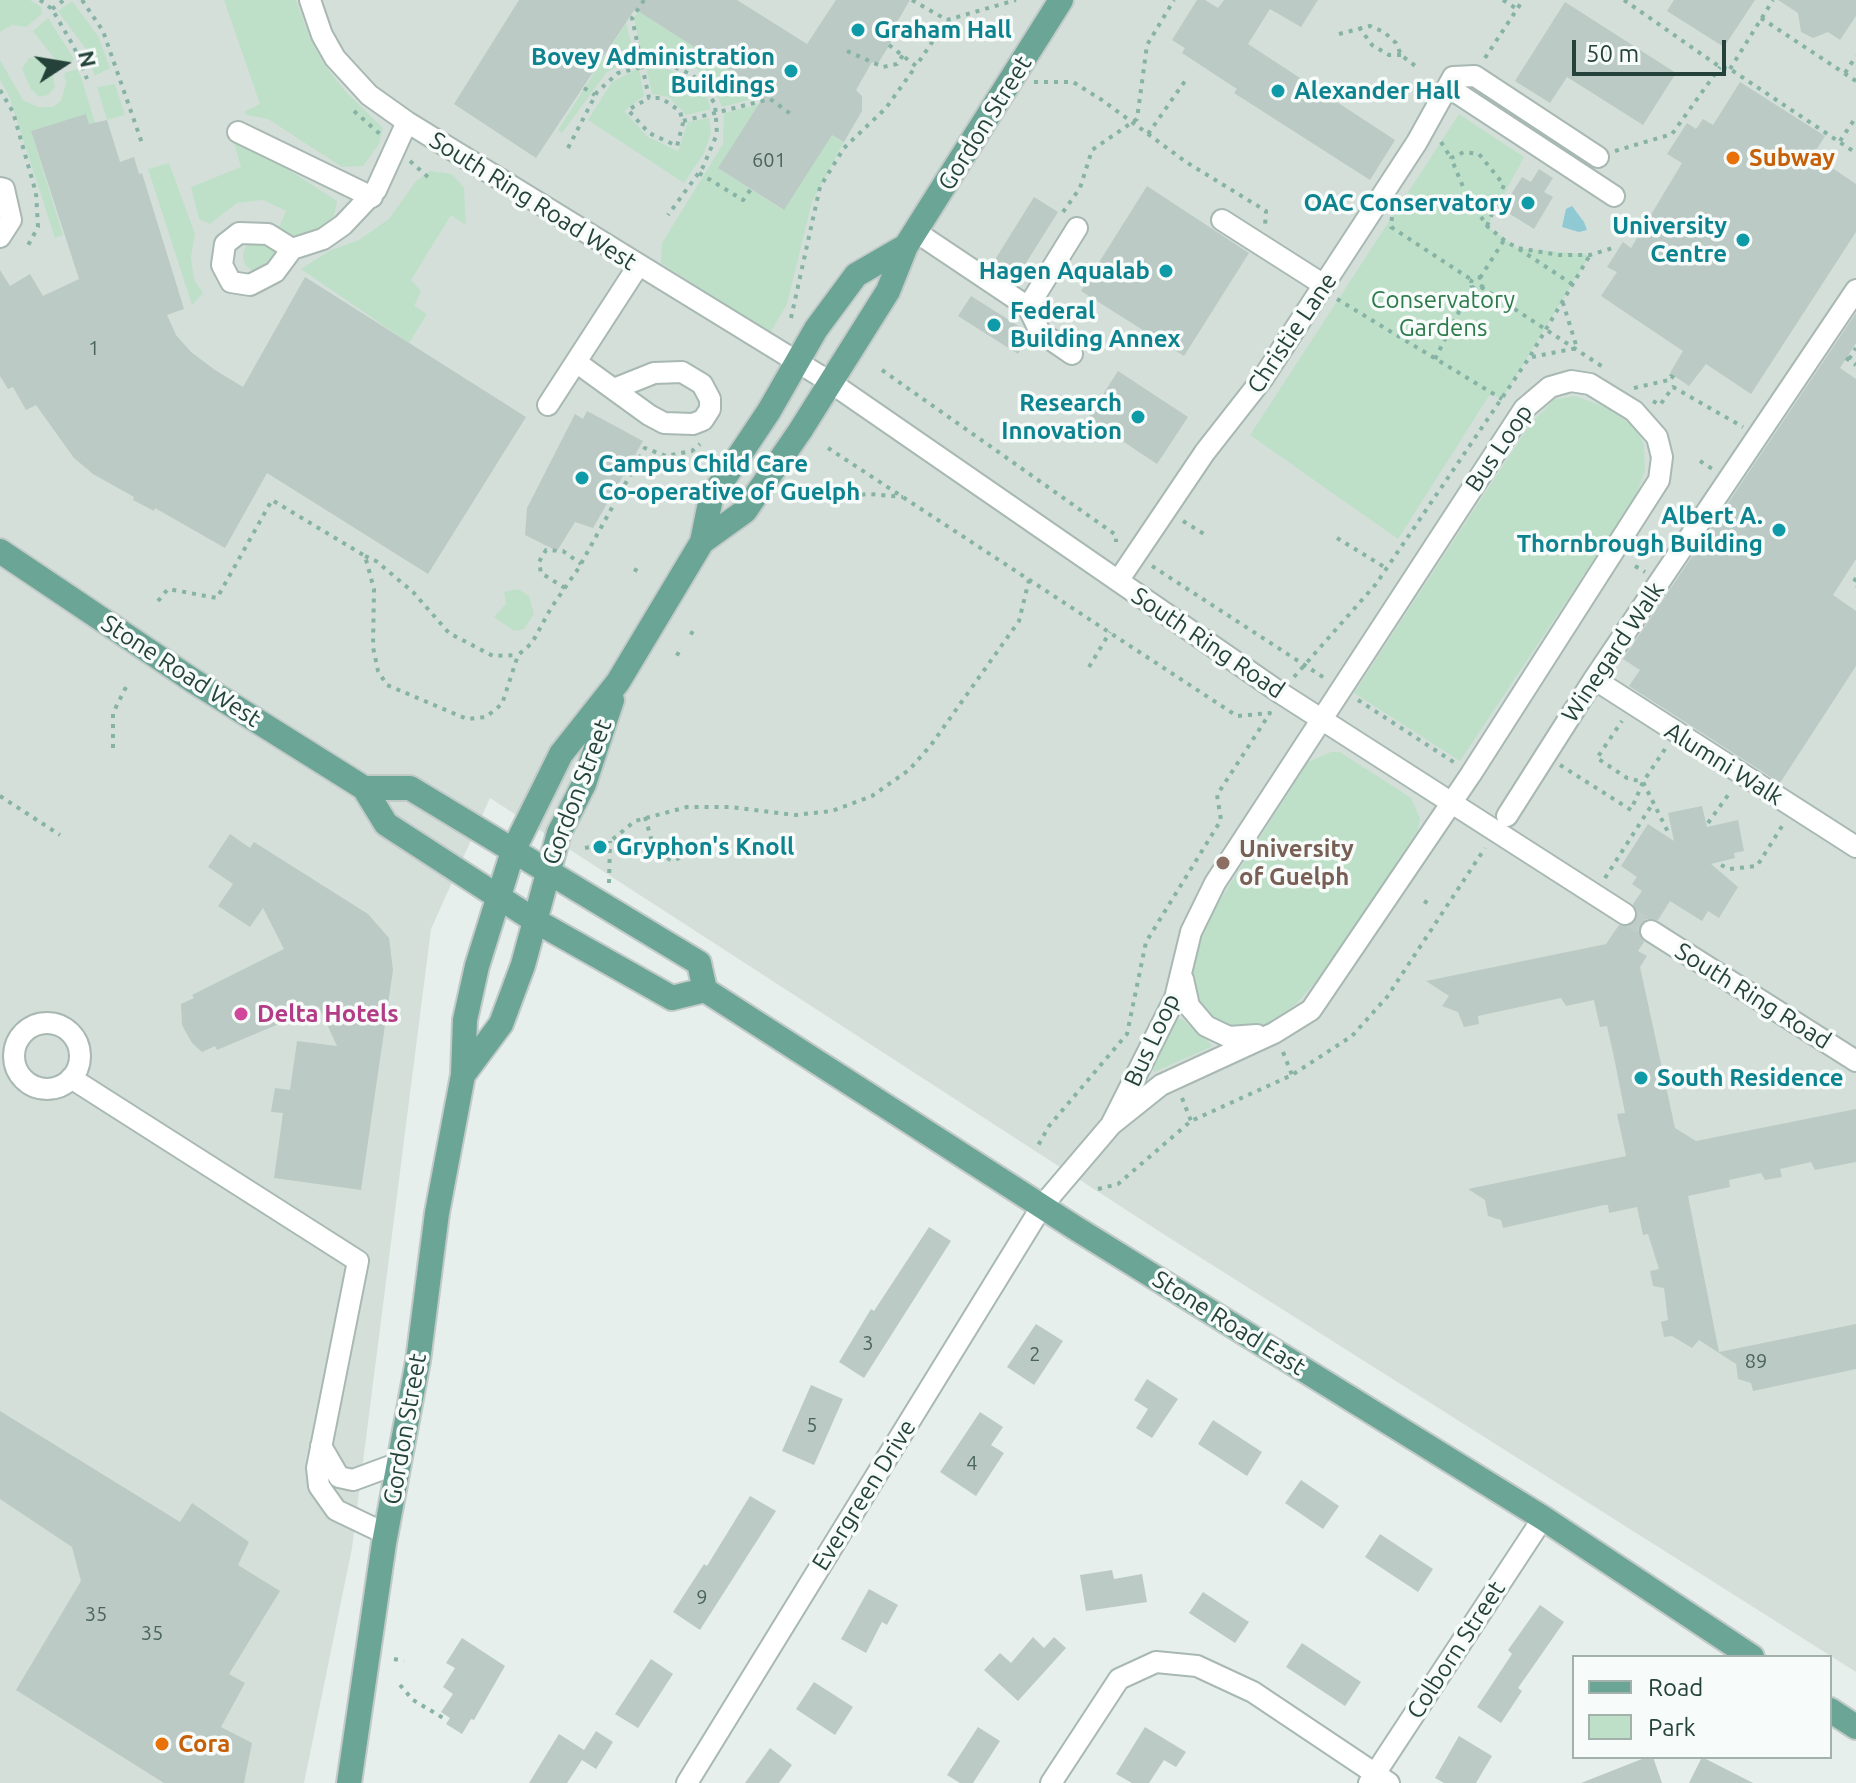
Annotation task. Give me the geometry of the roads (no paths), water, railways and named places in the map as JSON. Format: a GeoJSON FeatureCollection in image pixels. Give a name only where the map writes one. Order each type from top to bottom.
{"type":"FeatureCollection","features":[{"type":"Feature","properties":{"kind":"main road","name":"Gordon Street"},"geometry":{"type":"LineString","coordinates":[[702,542],[745,511],[888,291],[911,239],[1061,0]]}},
{"type":"Feature","properties":{"kind":"main road","name":"Gordon Street"},"geometry":{"type":"LineString","coordinates":[[349,1783],[386,1534],[463,1075],[465,1020],[477,966],[513,851],[561,754],[618,682],[702,542],[711,498],[769,411],[797,362],[856,275],[911,239]]}},
{"type":"Feature","properties":{"kind":"main road","name":"Stone Road West"},"geometry":{"type":"LineString","coordinates":[[0,551],[192,680],[364,788],[386,824],[534,920]]}},
{"type":"Feature","properties":{"kind":"main road","name":"Gordon Street"},"geometry":{"type":"LineString","coordinates":[[463,1075],[501,1024],[523,965],[546,871],[559,833],[584,784],[618,682]]}},
{"type":"Feature","properties":{"kind":"main road"},"geometry":{"type":"LineString","coordinates":[[364,788],[410,788],[699,963],[705,990],[672,998],[534,920]]}},
{"type":"Feature","properties":{"kind":"main road","name":"Stone Road East"},"geometry":{"type":"LineString","coordinates":[[705,990],[1042,1206],[1543,1518],[1749,1655]]}},
{"type":"Feature","properties":{"kind":"main road"},"geometry":{"type":"LineString","coordinates":[[1832,1711],[1856,1727]]}},
{"type":"Feature","properties":{"kind":"street","name":"South Ring Road West"},"geometry":{"type":"LineString","coordinates":[[310,0],[323,38],[343,68],[369,95],[407,122],[797,362]]}},
{"type":"Feature","properties":{"kind":"street"},"geometry":{"type":"LineString","coordinates":[[1450,82],[1475,76],[1598,157]]}},
{"type":"Feature","properties":{"kind":"street"},"geometry":{"type":"LineString","coordinates":[[1450,82],[1614,196]]}},
{"type":"Feature","properties":{"kind":"street","name":"Christie Lane"},"geometry":{"type":"LineString","coordinates":[[1118,581],[1205,452],[1263,378],[1450,82]]}},
{"type":"Feature","properties":{"kind":"street"},"geometry":{"type":"LineString","coordinates":[[292,249],[329,236],[372,197],[407,122]]}},
{"type":"Feature","properties":{"kind":"street"},"geometry":{"type":"LineString","coordinates":[[238,132],[372,197]]}},
{"type":"Feature","properties":{"kind":"street"},"geometry":{"type":"LineString","coordinates":[[0,237],[11,220],[1,185]]}},
{"type":"Feature","properties":{"kind":"street"},"geometry":{"type":"LineString","coordinates":[[1222,220],[1322,287]]}},
{"type":"Feature","properties":{"kind":"street"},"geometry":{"type":"LineString","coordinates":[[1028,307],[1073,223]]}},
{"type":"Feature","properties":{"kind":"street"},"geometry":{"type":"LineString","coordinates":[[911,239],[1028,307],[1040,332],[1072,354]]}},
{"type":"Feature","properties":{"kind":"street"},"geometry":{"type":"LineString","coordinates":[[548,405],[638,266]]}},
{"type":"Feature","properties":{"kind":"street","name":"Winegard Walk"},"geometry":{"type":"LineString","coordinates":[[1507,816],[1594,679],[1856,290]]}},
{"type":"Feature","properties":{"kind":"street"},"geometry":{"type":"LineString","coordinates":[[576,362],[614,389]]}},
{"type":"Feature","properties":{"kind":"street","name":"South Ring Road"},"geometry":{"type":"LineString","coordinates":[[797,362],[1322,719],[1625,914]]}},
{"type":"Feature","properties":{"kind":"street","name":"Bus Loop"},"geometry":{"type":"LineString","coordinates":[[1042,1206],[1111,1125],[1161,1085],[1274,1033],[1311,1010],[1452,801],[1659,480],[1662,457],[1657,437],[1634,411],[1581,381],[1561,382],[1532,399],[1215,883],[1199,912],[1185,951],[1175,998],[1111,1125]]}},
{"type":"Feature","properties":{"kind":"street","name":"Alumni Walk"},"geometry":{"type":"LineString","coordinates":[[1594,679],[1856,847]]}},
{"type":"Feature","properties":{"kind":"street","name":"South Ring Road"},"geometry":{"type":"LineString","coordinates":[[1651,931],[1856,1061]]}},
{"type":"Feature","properties":{"kind":"street","name":"Bus Loop"},"geometry":{"type":"LineString","coordinates":[[1185,951],[1184,994],[1196,1018],[1229,1037],[1274,1033]]}},
{"type":"Feature","properties":{"kind":"street"},"geometry":{"type":"LineString","coordinates":[[51,1023],[62,1027],[78,1046],[77,1069],[71,1078],[52,1089],[40,1089],[23,1079],[14,1063],[9,1034],[35,1025],[51,1023]]}},
{"type":"Feature","properties":{"kind":"street"},"geometry":{"type":"LineString","coordinates":[[71,1078],[358,1261],[317,1468],[319,1486],[327,1501],[344,1515],[386,1534]]}},
{"type":"Feature","properties":{"kind":"street","name":"Evergreen Drive"},"geometry":{"type":"LineString","coordinates":[[687,1783],[1042,1206]]}},
{"type":"Feature","properties":{"kind":"street"},"geometry":{"type":"LineString","coordinates":[[321,1446],[339,1477],[353,1480],[399,1463]]}},
{"type":"Feature","properties":{"kind":"street","name":"Colborn Street"},"geometry":{"type":"LineString","coordinates":[[1378,1780],[1543,1518]]}},
{"type":"Feature","properties":{"kind":"street"},"geometry":{"type":"LineString","coordinates":[[1051,1783],[1119,1679],[1156,1662],[1197,1666],[1253,1692],[1378,1780]]}},
{"type":"Feature","properties":{"kind":"water"},"geometry":{"type":"Polygon","coordinates":[[[1572,206],[1587,230],[1579,232],[1562,227],[1566,209],[1572,206]]]}},
{"type":"Feature","properties":{"kind":"tunnel"},"geometry":{"type":"LineString","coordinates":[[1625,914],[1651,931]]}},
{"type":"Feature","properties":{"kind":"place","name":"Graham Hall"},"geometry":{"type":"Point","coordinates":[858,30]}},
{"type":"Feature","properties":{"kind":"place","name":"Bovey Administration Buildings"},"geometry":{"type":"Point","coordinates":[791,71]}},
{"type":"Feature","properties":{"kind":"place","name":"Alexander Hall"},"geometry":{"type":"Point","coordinates":[1278,91]}},
{"type":"Feature","properties":{"kind":"place","name":"Subway"},"geometry":{"type":"Point","coordinates":[1733,158]}},
{"type":"Feature","properties":{"kind":"place","name":"OAC Conservatory"},"geometry":{"type":"Point","coordinates":[1528,203]}},
{"type":"Feature","properties":{"kind":"place","name":"University Centre"},"geometry":{"type":"Point","coordinates":[1743,240]}},
{"type":"Feature","properties":{"kind":"place","name":"Hagen Aqualab"},"geometry":{"type":"Point","coordinates":[1166,271]}},
{"type":"Feature","properties":{"kind":"place","name":"Federal Building Annex"},"geometry":{"type":"Point","coordinates":[994,325]}},
{"type":"Feature","properties":{"kind":"place","name":"Research Innovation"},"geometry":{"type":"Point","coordinates":[1138,417]}},
{"type":"Feature","properties":{"kind":"place","name":"Campus Child Care Co-operative of Guelph"},"geometry":{"type":"Point","coordinates":[582,478]}},
{"type":"Feature","properties":{"kind":"place","name":"Albert A. Thornbrough Building"},"geometry":{"type":"Point","coordinates":[1779,530]}},
{"type":"Feature","properties":{"kind":"place","name":"Gryphon's Knoll"},"geometry":{"type":"Point","coordinates":[600,847]}},
{"type":"Feature","properties":{"kind":"place","name":"University of Guelph"},"geometry":{"type":"Point","coordinates":[1223,863]}},
{"type":"Feature","properties":{"kind":"place","name":"Delta Hotels"},"geometry":{"type":"Point","coordinates":[241,1014]}},
{"type":"Feature","properties":{"kind":"place","name":"South Residence"},"geometry":{"type":"Point","coordinates":[1641,1078]}},
{"type":"Feature","properties":{"kind":"place","name":"Cora"},"geometry":{"type":"Point","coordinates":[162,1744]}},
{"type":"Feature","properties":{"kind":"park label","name":"Conservatory Gardens"},"geometry":{"type":"Point","coordinates":[1443,314]}}]}
